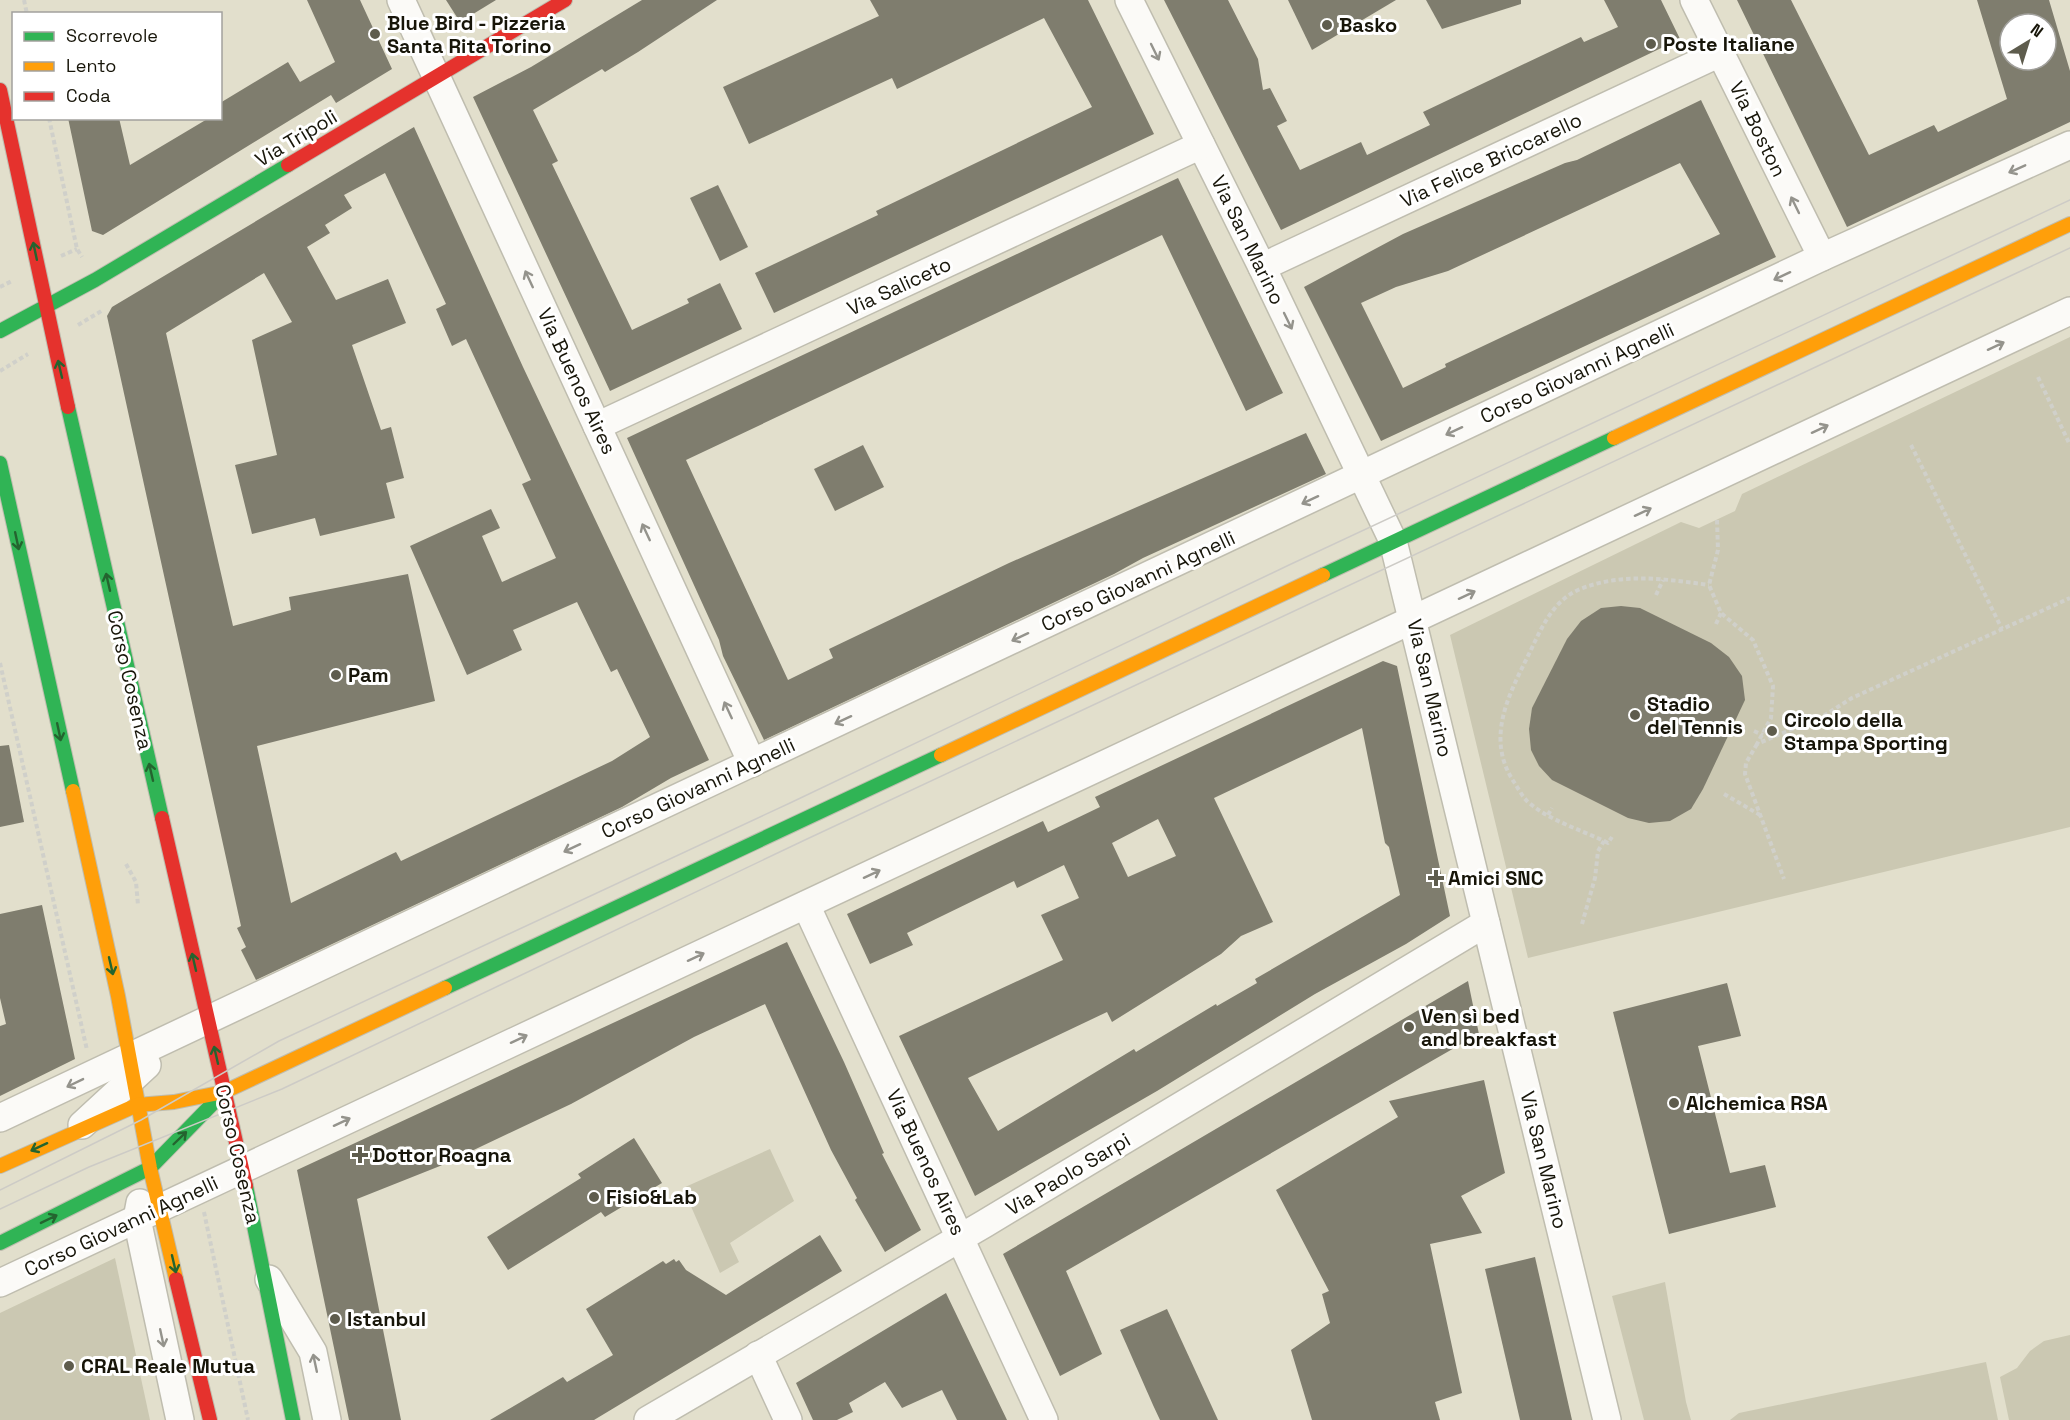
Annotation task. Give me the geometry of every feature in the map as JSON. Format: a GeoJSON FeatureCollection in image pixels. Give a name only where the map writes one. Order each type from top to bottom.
{"type":"FeatureCollection","features":[{"type":"Feature","properties":{"kind":"main road","name":"Via Tripoli"},"geometry":{"type":"LineString","coordinates":[[0,332],[46,308],[565,0]]}},
{"type":"Feature","properties":{"kind":"main road","name":"Corso Cosenza"},"geometry":{"type":"LineString","coordinates":[[0,90],[46,308],[243,1169],[293,1420]]}},
{"type":"Feature","properties":{"kind":"main road","name":"Corso Giovanni Agnelli"},"geometry":{"type":"LineString","coordinates":[[0,1166],[78,1129],[137,1105],[174,1102],[224,1092],[2070,224]]}},
{"type":"Feature","properties":{"kind":"main road"},"geometry":{"type":"LineString","coordinates":[[0,464],[118,996],[137,1105],[149,1193],[210,1420]]}},
{"type":"Feature","properties":{"kind":"main road","name":"Corso Giovanni Agnelli"},"geometry":{"type":"LineString","coordinates":[[149,1193],[224,1092]]}},
{"type":"Feature","properties":{"kind":"main road","name":"Corso Giovanni Agnelli"},"geometry":{"type":"LineString","coordinates":[[0,1243],[99,1196]]}},
{"type":"Feature","properties":{"kind":"street","name":"Via Buenos Aires"},"geometry":{"type":"LineString","coordinates":[[400,0],[752,763]]}},
{"type":"Feature","properties":{"kind":"street","name":"Via San Marino"},"geometry":{"type":"LineString","coordinates":[[1129,0],[1262,267],[1393,542],[1607,1420]]}},
{"type":"Feature","properties":{"kind":"street","name":"Via Boston"},"geometry":{"type":"LineString","coordinates":[[1694,0],[1821,257]]}},
{"type":"Feature","properties":{"kind":"street","name":"Via Felice Briccarello"},"geometry":{"type":"LineString","coordinates":[[1262,267],[1720,53]]}},
{"type":"Feature","properties":{"kind":"street","name":"Via Saliceto"},"geometry":{"type":"LineString","coordinates":[[597,426],[1201,145]]}},
{"type":"Feature","properties":{"kind":"street","name":"Corso Giovanni Agnelli"},"geometry":{"type":"LineString","coordinates":[[0,1118],[129,1067],[207,1019],[1821,257],[2070,145]]}},
{"type":"Feature","properties":{"kind":"street","name":"Corso Giovanni Agnelli"},"geometry":{"type":"LineString","coordinates":[[99,1196],[149,1193],[243,1169],[2070,311]]}},
{"type":"Feature","properties":{"kind":"street","name":"Via Buenos Aires"},"geometry":{"type":"LineString","coordinates":[[806,905],[1044,1420]]}},
{"type":"Feature","properties":{"kind":"street","name":"Via Paolo Sarpi"},"geometry":{"type":"LineString","coordinates":[[648,1420],[961,1238],[1486,923]]}},
{"type":"Feature","properties":{"kind":"street","name":"Corso Giovanni Agnelli"},"geometry":{"type":"LineString","coordinates":[[78,1129],[129,1067]]}},
{"type":"Feature","properties":{"kind":"street","name":"Corso Giovanni Agnelli"},"geometry":{"type":"LineString","coordinates":[[0,1283],[149,1193]]}},
{"type":"Feature","properties":{"kind":"street"},"geometry":{"type":"LineString","coordinates":[[149,1193],[180,1420]]}},
{"type":"Feature","properties":{"kind":"street","name":"Corso Cosenza"},"geometry":{"type":"LineString","coordinates":[[263,1269],[313,1352],[327,1420]]}},
{"type":"Feature","properties":{"kind":"street"},"geometry":{"type":"LineString","coordinates":[[758,1355],[788,1420]]}},
{"type":"Feature","properties":{"kind":"path"},"geometry":{"type":"LineString","coordinates":[[49,120],[77,249]]}},
{"type":"Feature","properties":{"kind":"path"},"geometry":{"type":"LineString","coordinates":[[2038,377],[2070,445]]}},
{"type":"Feature","properties":{"kind":"path"},"geometry":{"type":"LineString","coordinates":[[1911,445],[2002,629]]}},
{"type":"Feature","properties":{"kind":"path"},"geometry":{"type":"LineString","coordinates":[[1717,520],[1718,550],[1709,585],[1721,613],[1754,640],[1773,686],[1771,718],[1746,763],[1745,774],[1784,879]]}},
{"type":"Feature","properties":{"kind":"path"},"geometry":{"type":"LineString","coordinates":[[1612,837],[1608,843],[1548,816],[1526,800],[1508,774],[1499,741],[1510,696],[1550,611],[1576,591],[1602,582],[1663,579],[1709,585]]}},
{"type":"Feature","properties":{"kind":"path"},"geometry":{"type":"LineString","coordinates":[[1656,595],[1663,579]]}},
{"type":"Feature","properties":{"kind":"path"},"geometry":{"type":"LineString","coordinates":[[1757,744],[1825,716],[1852,698],[2070,598]]}},
{"type":"Feature","properties":{"kind":"path"},"geometry":{"type":"LineString","coordinates":[[1716,624],[1721,613]]}},
{"type":"Feature","properties":{"kind":"path"},"geometry":{"type":"LineString","coordinates":[[0,663],[88,1057]]}},
{"type":"Feature","properties":{"kind":"path"},"geometry":{"type":"LineString","coordinates":[[1754,731],[1762,735]]}},
{"type":"Feature","properties":{"kind":"path"},"geometry":{"type":"LineString","coordinates":[[1724,794],[1761,815]]}},
{"type":"Feature","properties":{"kind":"path"},"geometry":{"type":"LineString","coordinates":[[1548,816],[1552,808]]}},
{"type":"Feature","properties":{"kind":"path"},"geometry":{"type":"LineString","coordinates":[[1582,924],[1595,878],[1598,851],[1604,841]]}},
{"type":"Feature","properties":{"kind":"path"},"geometry":{"type":"LineString","coordinates":[[126,864],[136,882],[138,905]]}},
{"type":"Feature","properties":{"kind":"path"},"geometry":{"type":"LineString","coordinates":[[203,1206],[248,1420]]}},
{"type":"Feature","properties":{"kind":"shaded area","name":"Circolo della Stampa Sporting"},"geometry":{"type":"Polygon","coordinates":[[[2070,337],[2070,827],[1528,958],[1450,635],[1681,522],[1699,528],[1735,511],[1742,494],[2070,337]]]}},
{"type":"Feature","properties":{"kind":"shaded area"},"geometry":{"type":"Polygon","coordinates":[[[770,1149],[794,1201],[730,1243],[739,1262],[720,1273],[683,1188],[770,1149]]]}},
{"type":"Feature","properties":{"kind":"shaded area","name":"CRAL Reale Mutua"},"geometry":{"type":"Polygon","coordinates":[[[115,1258],[150,1420],[0,1420],[0,1313],[115,1258]]]}},
{"type":"Feature","properties":{"kind":"shaded area"},"geometry":{"type":"Polygon","coordinates":[[[1665,1282],[1691,1420],[1644,1420],[1612,1296],[1665,1282]]]}},
{"type":"Feature","properties":{"kind":"shaded area"},"geometry":{"type":"Polygon","coordinates":[[[2070,1335],[2070,1420],[2009,1420],[2000,1377],[2017,1368],[2030,1351],[2044,1341],[2070,1335]]]}},
{"type":"Feature","properties":{"kind":"shaded area"},"geometry":{"type":"Polygon","coordinates":[[[1986,1362],[1998,1420],[1730,1420],[1739,1413],[1986,1362]]]}},
{"type":"Feature","properties":{"kind":"building"},"geometry":{"type":"Polygon","coordinates":[[[307,0],[360,0],[392,69],[336,103],[331,95],[103,235],[92,231],[68,120],[119,120],[130,165],[206,120],[222,120],[222,102],[288,62],[300,82],[335,62],[307,0]]]}},
{"type":"Feature","properties":{"kind":"building"},"geometry":{"type":"Polygon","coordinates":[[[446,0],[496,0],[460,22],[446,0]]]}},
{"type":"Feature","properties":{"kind":"building"},"geometry":{"type":"Polygon","coordinates":[[[642,0],[717,0],[605,72],[602,69],[533,110],[558,161],[552,164],[632,330],[689,303],[687,299],[720,283],[742,329],[610,391],[473,97],[531,67],[642,0]]]}},
{"type":"Feature","properties":{"kind":"building"},"geometry":{"type":"Polygon","coordinates":[[[870,0],[1088,0],[1154,134],[774,313],[755,273],[878,215],[876,211],[1092,107],[1044,18],[897,89],[892,78],[749,144],[723,87],[879,16],[870,0]]]}},
{"type":"Feature","properties":{"kind":"building"},"geometry":{"type":"Polygon","coordinates":[[[1164,0],[1228,0],[1258,59],[1263,90],[1270,88],[1287,121],[1277,126],[1300,170],[1361,142],[1367,155],[1430,125],[1423,112],[1581,37],[1584,42],[1618,27],[1604,0],[1661,0],[1680,39],[1281,230],[1164,0]]]}},
{"type":"Feature","properties":{"kind":"building","name":"Basko"},"geometry":{"type":"Polygon","coordinates":[[[1288,0],[1396,0],[1312,50],[1288,0]]]}},
{"type":"Feature","properties":{"kind":"building","name":"Basko"},"geometry":{"type":"Polygon","coordinates":[[[1426,0],[1521,0],[1521,4],[1442,29],[1426,0]]]}},
{"type":"Feature","properties":{"kind":"building"},"geometry":{"type":"Polygon","coordinates":[[[1737,0],[1791,0],[1869,155],[1934,125],[1938,132],[2007,99],[1999,72],[2058,72],[2058,30],[2070,71],[2070,122],[1847,227],[1737,0]]]}},
{"type":"Feature","properties":{"kind":"building"},"geometry":{"type":"Polygon","coordinates":[[[1977,0],[2049,0],[2053,12],[1998,12],[1998,69],[1977,0]]]}},
{"type":"Feature","properties":{"kind":"building"},"geometry":{"type":"Polygon","coordinates":[[[1701,100],[1776,257],[1381,441],[1304,287],[1403,234],[1565,163],[1577,160],[1701,100]],[[1680,163],[1448,271],[1396,287],[1361,303],[1403,388],[1446,367],[1445,364],[1720,234],[1680,163]]]}},
{"type":"Feature","properties":{"kind":"building"},"geometry":{"type":"Polygon","coordinates":[[[414,127],[523,367],[709,760],[671,778],[622,807],[256,980],[241,950],[246,947],[237,928],[241,926],[107,316],[112,307],[414,127]],[[385,173],[344,195],[352,208],[325,225],[330,233],[307,247],[336,300],[388,279],[406,323],[352,345],[381,430],[391,427],[404,478],[386,483],[395,518],[320,536],[315,518],[252,534],[235,465],[277,455],[252,340],[292,322],[264,273],[166,333],[233,626],[291,610],[289,597],[408,574],[435,701],[257,746],[291,903],[396,852],[401,861],[612,761],[650,737],[617,669],[611,672],[577,602],[513,630],[522,650],[467,675],[410,546],[491,509],[500,528],[482,536],[502,582],[556,558],[522,484],[531,480],[466,339],[452,346],[436,309],[446,304],[385,173]]]}},
{"type":"Feature","properties":{"kind":"building"},"geometry":{"type":"Polygon","coordinates":[[[1178,178],[1283,393],[1246,411],[1162,235],[686,460],[788,680],[833,658],[829,649],[1009,563],[1306,433],[1326,474],[1143,558],[1114,574],[764,740],[723,656],[719,640],[627,438],[1178,178]]]}},
{"type":"Feature","properties":{"kind":"building"},"geometry":{"type":"Polygon","coordinates":[[[718,185],[748,247],[720,261],[690,198],[718,185]]]}},
{"type":"Feature","properties":{"kind":"building"},"geometry":{"type":"Polygon","coordinates":[[[863,445],[884,487],[835,511],[814,469],[863,445]]]}},
{"type":"Feature","properties":{"kind":"building","name":"Stadio del Tennis"},"geometry":{"type":"Polygon","coordinates":[[[1621,606],[1640,608],[1711,643],[1729,657],[1742,676],[1745,700],[1703,789],[1691,809],[1670,821],[1649,823],[1628,818],[1552,780],[1539,766],[1531,750],[1529,729],[1532,708],[1567,639],[1581,621],[1601,608],[1621,606]]]}},
{"type":"Feature","properties":{"kind":"building"},"geometry":{"type":"Polygon","coordinates":[[[1383,661],[1397,666],[1450,916],[1406,944],[1315,994],[1157,1091],[975,1196],[899,1036],[1063,960],[1041,915],[1079,898],[1064,865],[1017,888],[1014,881],[907,933],[913,945],[870,964],[847,914],[1043,821],[1048,832],[1100,807],[1095,797],[1383,661]],[[1362,728],[1214,798],[1273,922],[1241,936],[1221,954],[1112,1022],[1107,1012],[968,1078],[998,1131],[1134,1049],[1136,1052],[1216,1004],[1217,1006],[1257,983],[1255,979],[1400,895],[1389,847],[1385,843],[1362,728]],[[1158,819],[1112,843],[1128,877],[1176,856],[1158,819]]]}},
{"type":"Feature","properties":{"kind":"building"},"geometry":{"type":"Polygon","coordinates":[[[9,745],[24,822],[0,827],[0,746],[9,745]]]}},
{"type":"Feature","properties":{"kind":"building"},"geometry":{"type":"Polygon","coordinates":[[[42,905],[75,1059],[0,1096],[0,1026],[6,1024],[0,998],[0,914],[42,905]]]}},
{"type":"Feature","properties":{"kind":"building"},"geometry":{"type":"Polygon","coordinates":[[[787,942],[844,1062],[884,1153],[882,1154],[921,1230],[885,1252],[855,1200],[857,1198],[831,1150],[765,1004],[694,1037],[571,1104],[440,1166],[357,1199],[401,1420],[349,1420],[297,1170],[787,942]]]}},
{"type":"Feature","properties":{"kind":"building"},"geometry":{"type":"Polygon","coordinates":[[[1468,981],[1480,1039],[1466,1049],[1463,1043],[1066,1271],[1102,1354],[1060,1376],[1003,1254],[1468,981]]]}},
{"type":"Feature","properties":{"kind":"building","name":"Alchemica RSA"},"geometry":{"type":"Polygon","coordinates":[[[1727,983],[1741,1036],[1698,1046],[1730,1173],[1765,1165],[1776,1207],[1669,1234],[1613,1012],[1727,983]]]}},
{"type":"Feature","properties":{"kind":"building"},"geometry":{"type":"Polygon","coordinates":[[[1484,1080],[1505,1173],[1461,1196],[1482,1233],[1430,1244],[1462,1393],[1435,1402],[1440,1420],[1312,1420],[1291,1350],[1330,1323],[1322,1294],[1329,1291],[1276,1190],[1398,1117],[1389,1101],[1484,1080]]]}},
{"type":"Feature","properties":{"kind":"building","name":"Fisio&Lab"},"geometry":{"type":"Polygon","coordinates":[[[634,1138],[662,1183],[605,1217],[601,1212],[508,1270],[487,1237],[581,1178],[578,1174],[634,1138]]]}},
{"type":"Feature","properties":{"kind":"building"},"geometry":{"type":"Polygon","coordinates":[[[820,1235],[842,1271],[594,1420],[490,1420],[563,1377],[567,1382],[613,1355],[586,1309],[663,1261],[666,1264],[674,1259],[676,1262],[679,1260],[686,1270],[726,1295],[820,1235]]]}},
{"type":"Feature","properties":{"kind":"building"},"geometry":{"type":"Polygon","coordinates":[[[1535,1257],[1572,1420],[1520,1420],[1485,1269],[1535,1257]]]}},
{"type":"Feature","properties":{"kind":"building"},"geometry":{"type":"Polygon","coordinates":[[[946,1293],[1007,1420],[957,1420],[942,1390],[902,1408],[885,1382],[849,1403],[853,1412],[837,1420],[813,1420],[796,1383],[946,1293]]]}},
{"type":"Feature","properties":{"kind":"building"},"geometry":{"type":"Polygon","coordinates":[[[1167,1309],[1218,1420],[1160,1420],[1153,1405],[1120,1330],[1167,1309]]]}},
{"type":"Feature","properties":{"kind":"tram line"},"geometry":{"type":"LineString","coordinates":[[0,1190],[141,1120],[279,1041],[2070,200]]}},
{"type":"Feature","properties":{"kind":"tram line"},"geometry":{"type":"LineString","coordinates":[[0,1209],[89,1167],[282,1089],[807,839],[2070,248]]}},
{"type":"Feature","properties":{"kind":"traffic: fast"},"geometry":{"type":"LineString","coordinates":[[0,331],[95,280],[288,165]]}},
{"type":"Feature","properties":{"kind":"traffic: fast"},"geometry":{"type":"LineString","coordinates":[[68,407],[162,818]]}},
{"type":"Feature","properties":{"kind":"traffic: fast"},"geometry":{"type":"LineString","coordinates":[[1323,575],[1614,438]]}},
{"type":"Feature","properties":{"kind":"traffic: fast"},"geometry":{"type":"LineString","coordinates":[[0,463],[73,791]]}},
{"type":"Feature","properties":{"kind":"traffic: fast"},"geometry":{"type":"LineString","coordinates":[[445,988],[941,755]]}},
{"type":"Feature","properties":{"kind":"traffic: fast"},"geometry":{"type":"LineString","coordinates":[[0,1243],[150,1168],[224,1092]]}},
{"type":"Feature","properties":{"kind":"traffic: fast"},"geometry":{"type":"LineString","coordinates":[[246,1186],[293,1420]]}},
{"type":"Feature","properties":{"kind":"traffic: slow"},"geometry":{"type":"LineString","coordinates":[[1614,438],[2070,224]]}},
{"type":"Feature","properties":{"kind":"traffic: slow"},"geometry":{"type":"LineString","coordinates":[[941,755],[1323,575]]}},
{"type":"Feature","properties":{"kind":"traffic: slow"},"geometry":{"type":"LineString","coordinates":[[73,791],[118,996],[150,1168],[176,1279]]}},
{"type":"Feature","properties":{"kind":"traffic: slow"},"geometry":{"type":"LineString","coordinates":[[224,1092],[445,988]]}},
{"type":"Feature","properties":{"kind":"traffic: slow"},"geometry":{"type":"LineString","coordinates":[[0,1166],[137,1105],[174,1102],[224,1092]]}},
{"type":"Feature","properties":{"kind":"traffic: jam"},"geometry":{"type":"LineString","coordinates":[[288,165],[565,0]]}},
{"type":"Feature","properties":{"kind":"traffic: jam"},"geometry":{"type":"LineString","coordinates":[[0,90],[68,407]]}},
{"type":"Feature","properties":{"kind":"traffic: jam"},"geometry":{"type":"LineString","coordinates":[[162,818],[246,1186]]}},
{"type":"Feature","properties":{"kind":"traffic: jam"},"geometry":{"type":"LineString","coordinates":[[176,1279],[210,1420]]}},
{"type":"Feature","properties":{"kind":"place","name":"Basko"},"geometry":{"type":"Point","coordinates":[1327,25]}},
{"type":"Feature","properties":{"kind":"place","name":"Blue Bird - Pizzeria Santa Rita Torino"},"geometry":{"type":"Point","coordinates":[375,34]}},
{"type":"Feature","properties":{"kind":"place","name":"Poste Italiane"},"geometry":{"type":"Point","coordinates":[1651,44]}},
{"type":"Feature","properties":{"kind":"place","name":"Pam"},"geometry":{"type":"Point","coordinates":[336,675]}},
{"type":"Feature","properties":{"kind":"place","name":"Stadio del Tennis"},"geometry":{"type":"Point","coordinates":[1635,715]}},
{"type":"Feature","properties":{"kind":"place","name":"Circolo della Stampa Sporting"},"geometry":{"type":"Point","coordinates":[1772,731]}},
{"type":"Feature","properties":{"kind":"place","name":"Amici SNC"},"geometry":{"type":"Point","coordinates":[1436,878]}},
{"type":"Feature","properties":{"kind":"place","name":"Ven sì bed and breakfast"},"geometry":{"type":"Point","coordinates":[1409,1027]}},
{"type":"Feature","properties":{"kind":"place","name":"Alchemica RSA"},"geometry":{"type":"Point","coordinates":[1674,1103]}},
{"type":"Feature","properties":{"kind":"place","name":"Dottor Roagna"},"geometry":{"type":"Point","coordinates":[360,1155]}},
{"type":"Feature","properties":{"kind":"place","name":"Fisio&Lab"},"geometry":{"type":"Point","coordinates":[594,1197]}},
{"type":"Feature","properties":{"kind":"place","name":"Istanbul"},"geometry":{"type":"Point","coordinates":[335,1319]}},
{"type":"Feature","properties":{"kind":"place","name":"CRAL Reale Mutua"},"geometry":{"type":"Point","coordinates":[69,1366]}}]}
